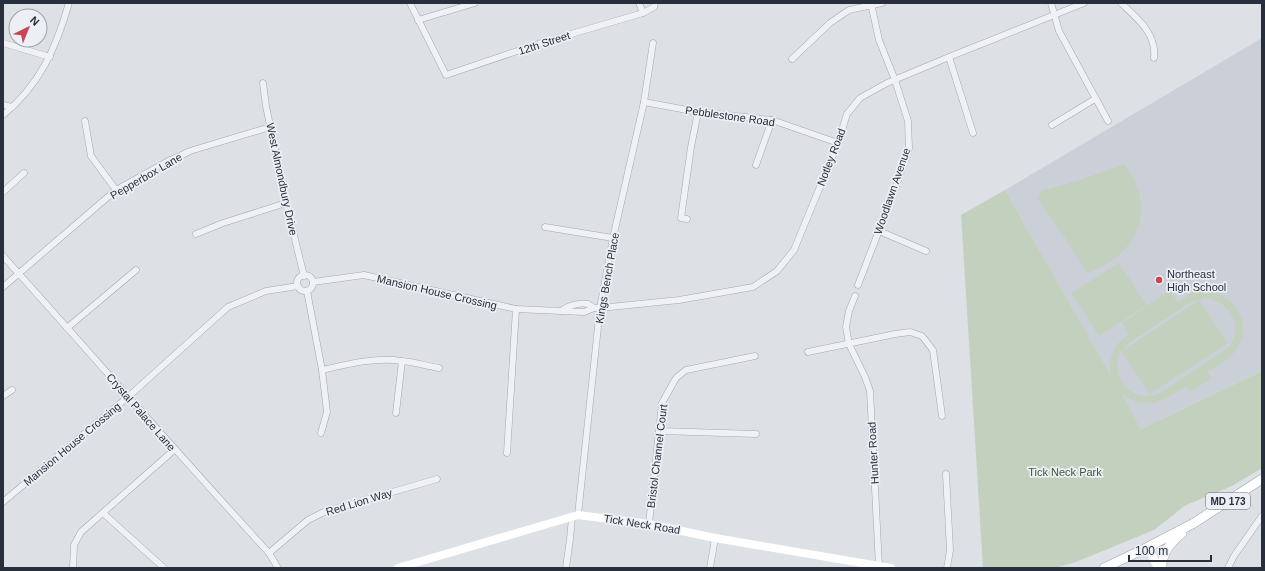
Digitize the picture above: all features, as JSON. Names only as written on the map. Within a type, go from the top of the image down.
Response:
[{"type":"main road","name":"MD 173","points":[[1148,547],[1194,522],[1262,479]]},
{"type":"main road","name":"MD 173","points":[[1162,568],[1163,558],[1167,548],[1194,522]]},
{"type":"main road","points":[[1104,568],[1148,547]]},
{"type":"street","points":[[3,115],[30,88],[50,57],[60,33],[69,3]]},
{"type":"street","points":[[410,3],[418,20],[475,3]]},
{"type":"street","points":[[638,3],[643,13],[654,7],[655,3]]},
{"type":"street","points":[[792,59],[830,23],[849,10],[871,4],[882,3]]},
{"type":"street","points":[[1051,3],[1059,31],[1108,121]]},
{"type":"street","name":"Notley Road","points":[[597,308],[679,300],[752,287],[777,271],[794,250],[838,143],[847,114],[860,98],[895,80],[949,56],[1084,3]]},
{"type":"street","points":[[1121,3],[1143,24],[1147,30],[1153,44],[1154,58]]},
{"type":"street","name":"Woodlawn Avenue","points":[[858,285],[909,148],[908,121],[895,80],[879,40],[871,4]]},
{"type":"street","name":"12th Street","points":[[418,20],[446,75],[544,42],[643,13]]},
{"type":"street","points":[[3,43],[50,57]]},
{"type":"street","name":"Kings Bench Place","points":[[566,568],[575,516],[597,308],[644,102],[654,43]]},
{"type":"street","points":[[949,56],[973,133]]},
{"type":"street","name":"West Almondbury Drive","points":[[263,83],[270,127],[304,276]]},
{"type":"street","points":[[1052,125],[1095,99]]},
{"type":"street","name":"Pebblestone Road","points":[[644,102],[698,112],[772,120],[838,143]]},
{"type":"street","points":[[3,105],[12,107]]},
{"type":"street","points":[[687,219],[681,218],[691,146],[698,112]]},
{"type":"street","points":[[756,166],[772,120]]},
{"type":"street","points":[[86,121],[91,156],[116,190]]},
{"type":"street","name":"Pepperbox Lane","points":[[3,287],[116,190],[170,160],[190,151],[270,127]]},
{"type":"street","points":[[3,192],[24,173]]},
{"type":"street","points":[[196,234],[223,223],[286,202]]},
{"type":"street","points":[[545,227],[613,238]]},
{"type":"street","points":[[879,231],[926,251]]},
{"type":"street","name":"Crystal Palace Lane","points":[[3,256],[129,396],[174,450],[269,554],[278,568]]},
{"type":"street","points":[[67,328],[136,270]]},
{"type":"street","name":"Mansion House Crossing","points":[[313,282],[364,275],[516,309],[561,311],[567,306],[577,304],[588,304],[597,308]]},
{"type":"street","points":[[304,276],[309,276],[313,282],[312,287],[307,291],[300,289],[298,286],[299,278],[304,276]]},
{"type":"street","name":"Mansion House Crossing","points":[[3,502],[129,396],[228,306],[266,291],[298,286]]},
{"type":"street","points":[[307,291],[322,370],[327,412],[321,433]]},
{"type":"street","points":[[849,344],[846,327],[849,311],[855,296]]},
{"type":"street","points":[[507,453],[516,309]]},
{"type":"street","points":[[808,352],[894,334],[910,332],[922,336],[933,350],[942,416]]},
{"type":"street","name":"Hunter Road","points":[[849,344],[870,391],[879,566]]},
{"type":"street","name":"Bristol Channel Court","points":[[649,524],[662,402],[676,378],[686,370],[755,356]]},
{"type":"street","points":[[322,370],[364,361],[402,361],[439,368]]},
{"type":"street","points":[[396,413],[402,361]]},
{"type":"street","points":[[3,396],[12,390]]},
{"type":"street","points":[[660,431],[756,434]]},
{"type":"street","points":[[73,568],[74,545],[81,532],[174,450]]},
{"type":"street","points":[[946,474],[950,550],[947,568]]},
{"type":"street","name":"Red Lion Way","points":[[269,554],[308,520],[324,512],[437,479]]},
{"type":"street","points":[[103,513],[164,568]]},
{"type":"street","name":"Tick Neck Road","points":[[398,568],[575,516],[649,524],[715,538],[891,568]]},
{"type":"street","points":[[1228,568],[1234,556],[1262,516]]},
{"type":"street","points":[[710,568],[715,538]]},
{"type":"street","points":[[1148,547],[1158,568]]},
{"type":"shaded area","name":"Northeast High School","points":[[1262,38],[1262,371],[1141,429],[1005,190]]},
{"type":"green space","points":[[1125,164],[1139,192],[1141,205],[1137,231],[1130,243],[1120,254],[1105,265],[1087,273],[1037,198],[1042,191],[1080,180]]},
{"type":"green space","name":"Tick Neck Park","points":[[1005,190],[1110,374],[1113,351],[1123,338],[1129,334],[1122,323],[1170,290],[1178,302],[1205,284],[1208,291],[1227,298],[1239,312],[1243,330],[1237,349],[1233,354],[1220,365],[1208,372],[1212,378],[1190,392],[1186,386],[1170,396],[1155,402],[1140,402],[1122,394],[1141,429],[1262,371],[1262,468],[1232,486],[1186,505],[1154,530],[1076,562],[1055,568],[983,568],[961,215]],"holes":[[[1204,298],[1213,300],[1227,309],[1232,315],[1235,323],[1234,339],[1229,347],[1160,393],[1150,396],[1140,395],[1125,387],[1120,379],[1118,371],[1118,361],[1121,351],[1150,394],[1228,343],[1199,300],[1122,351],[1129,343],[1191,302]]]},
{"type":"green space","points":[[1119,263],[1147,305],[1099,336],[1071,293]]},
{"type":"place","name":"Northeast High School","points":[[1159,280]]}]
